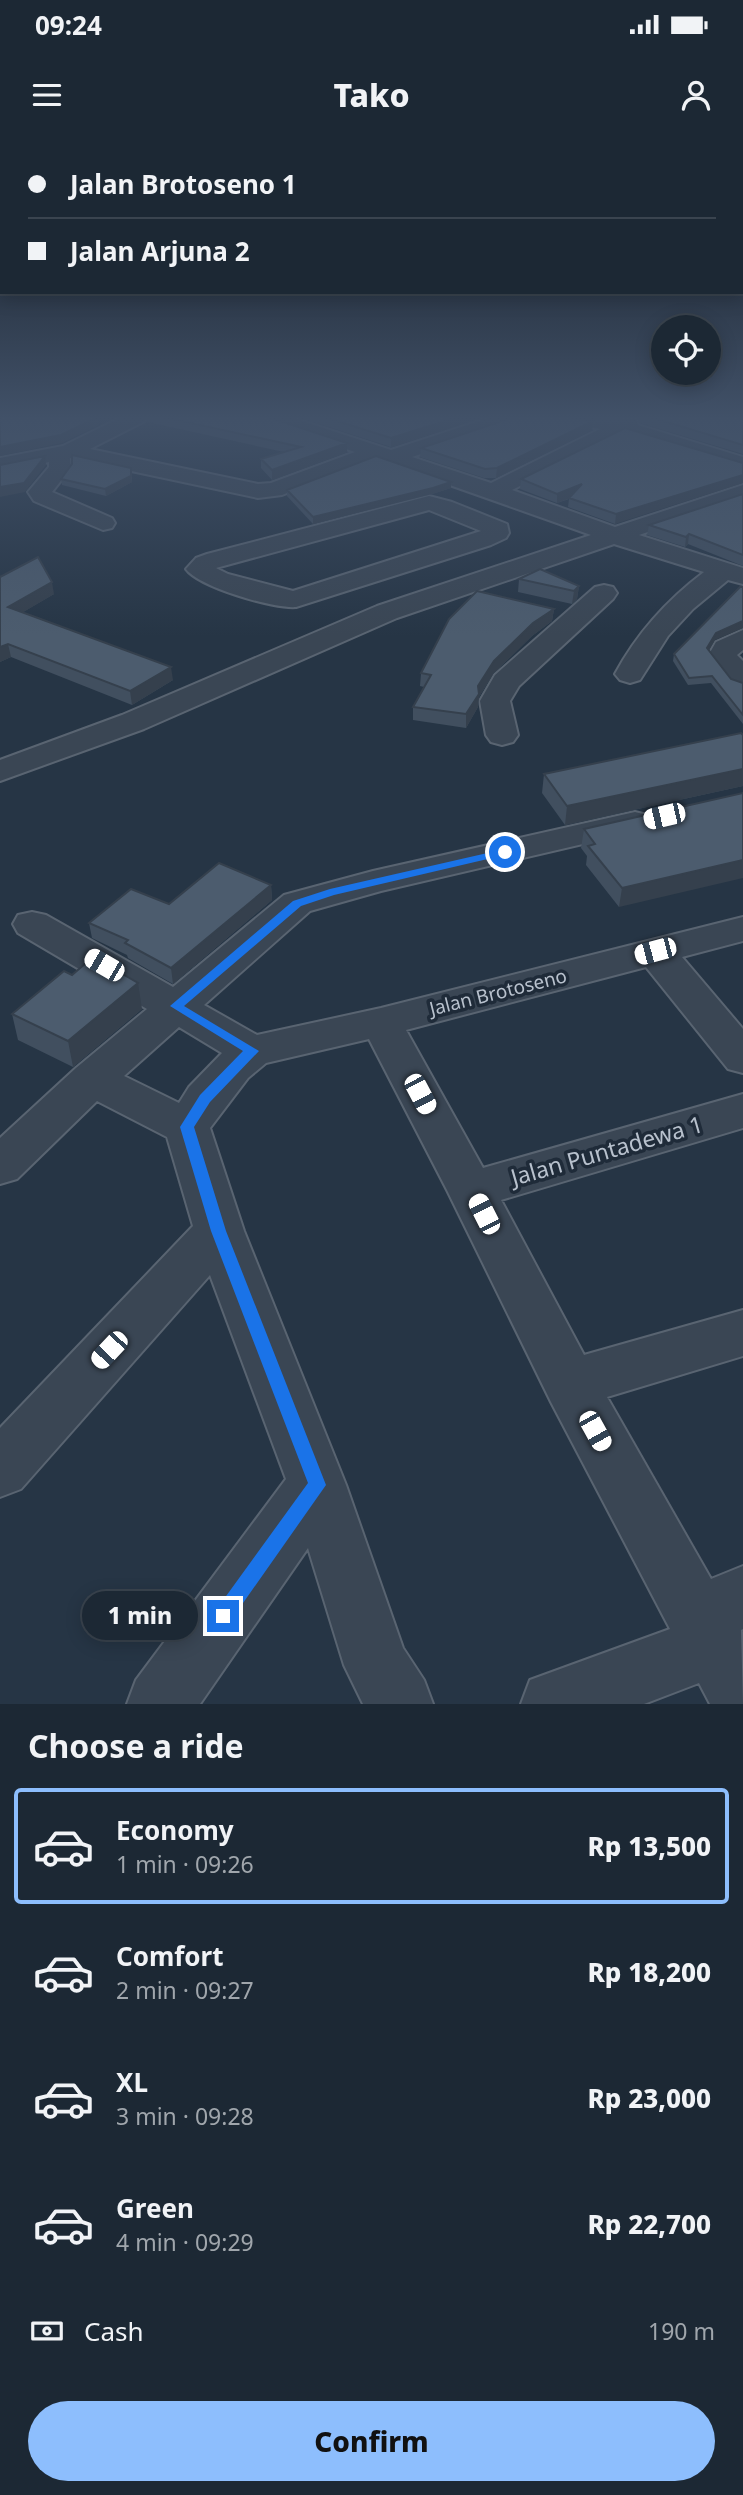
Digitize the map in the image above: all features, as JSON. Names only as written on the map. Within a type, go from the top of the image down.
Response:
[{"type":"street","points":[[42,490],[42,496],[103,523]]},
{"type":"street","points":[[253,490],[274,490]]},
{"type":"street","points":[[491,490],[616,537],[734,573]]},
{"type":"street","points":[[0,771],[145,717],[387,612],[743,492]]},
{"type":"street","points":[[399,566],[482,540],[498,529],[444,506],[429,503],[216,559],[199,569],[219,580],[286,600],[399,566],[452,591],[505,600]]},
{"type":"street","points":[[630,674],[639,653],[685,602],[734,573]]},
{"type":"street","points":[[502,735],[495,701],[506,681],[566,613],[604,593]]},
{"type":"street","points":[[743,639],[726,648],[722,656],[743,679]]},
{"type":"street","points":[[0,1166],[92,1079],[288,909],[306,900],[664,816]]},
{"type":"street","points":[[32,924],[252,1051],[233,1067],[205,1099],[187,1127]]},
{"type":"street","name":"Jalan Brotoseno","points":[[252,1051],[381,1022],[743,929]]},
{"type":"street","points":[[655,951],[740,1052]]},
{"type":"street","points":[[381,1022],[570,1384],[724,1639],[554,1704]]},
{"type":"street","points":[[92,1079],[187,1127],[219,1231],[317,1485],[377,1665],[400,1704]]},
{"type":"street","name":"Jalan Puntadewa 1","points":[[471,1190],[736,1120]]},
{"type":"street","points":[[0,1469],[219,1231]]},
{"type":"street","points":[[570,1384],[743,1332]]},
{"type":"street","points":[[160,1704],[317,1485]]},
{"type":"building","points":[[287,490],[425,490],[313,517]]},
{"type":"building","points":[[547,490],[567,490],[557,494]]},
{"type":"building","points":[[576,490],[694,490],[616,514],[569,498]]},
{"type":"building","points":[[743,494],[743,555],[689,534],[686,537],[649,525]]},
{"type":"building","points":[[38,557],[52,582],[8,607],[171,667],[130,691],[8,644],[0,647],[0,577]]},
{"type":"building","points":[[540,569],[579,586],[574,591],[519,579]]},
{"type":"building","points":[[743,587],[743,621],[716,633],[707,648],[731,679],[743,683],[743,715],[712,676],[689,678],[674,654]]},
{"type":"building","points":[[477,591],[554,609],[533,623],[494,661],[478,686],[479,694],[466,714],[413,707],[431,675],[421,673],[449,619]]},
{"type":"building","points":[[741,733],[743,769],[567,806],[544,774]]},
{"type":"building","points":[[743,793],[743,860],[622,888],[588,846],[595,844],[584,829]]},
{"type":"building","points":[[219,863],[271,885],[171,968],[125,943],[128,940],[89,923],[131,889],[169,904]]},
{"type":"building","points":[[93,957],[138,983],[68,1041],[12,1014],[64,971],[72,975]]},
{"type":"route","points":[[223,1616],[317,1485],[219,1231],[187,1127],[205,1099],[233,1067],[252,1051],[176,1006],[297,904],[330,892],[505,852]]}]
